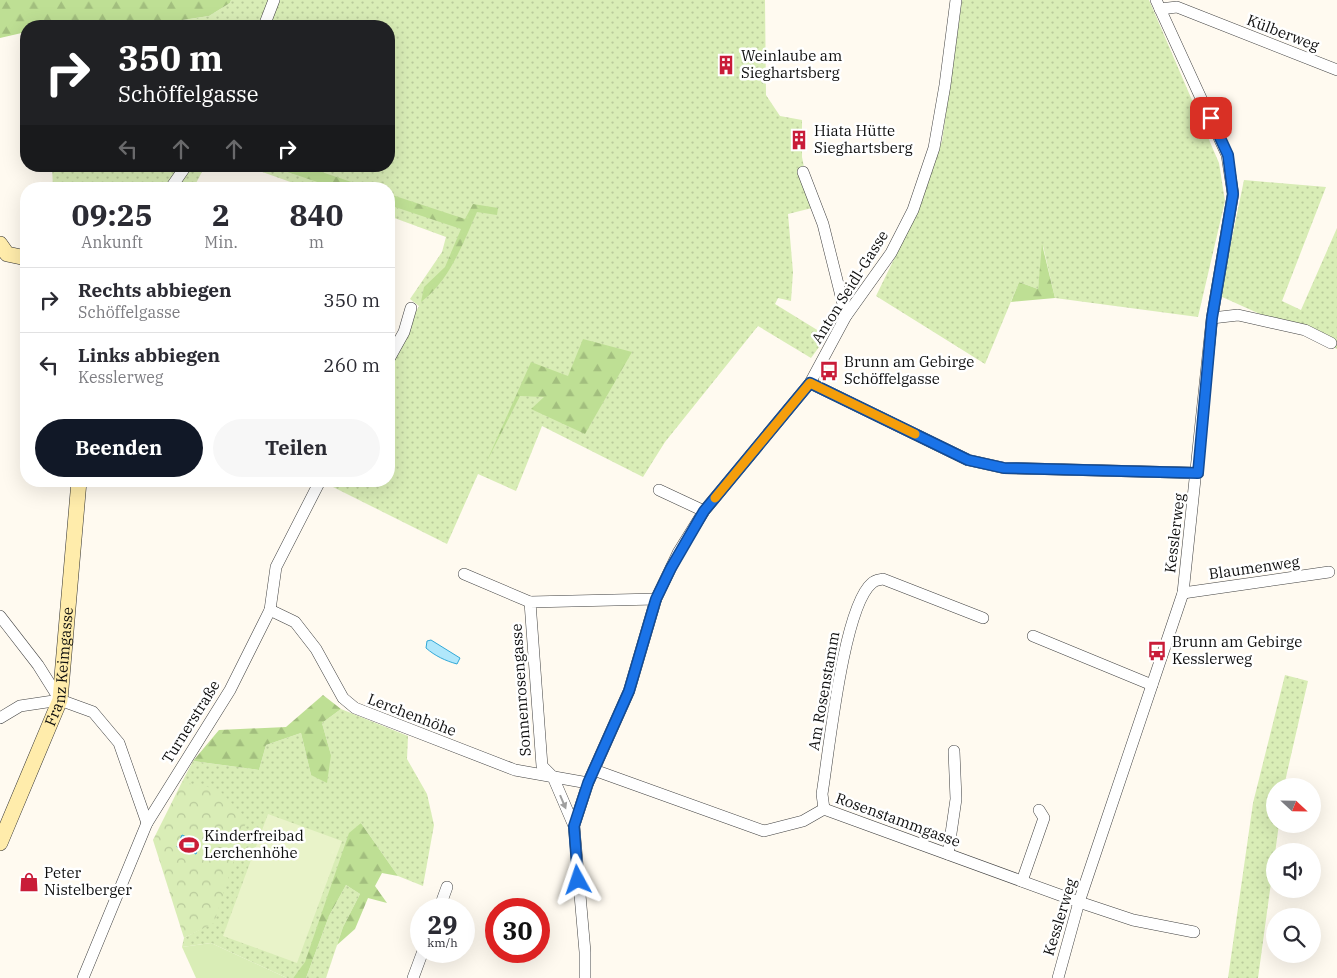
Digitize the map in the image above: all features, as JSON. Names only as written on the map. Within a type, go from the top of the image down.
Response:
[{"type":"main road","points":[[2,253],[20,257]]},
{"type":"main road","name":"Franz Keimgasse","points":[[0,843],[60,700],[78,487]]},
{"type":"street","points":[[266,20],[274,0]]},
{"type":"street","name":"Anton Seidl-Gasse","points":[[584,978],[585,952],[574,826],[588,783],[629,691],[656,599],[678,553],[704,511],[810,383],[846,316],[891,253],[913,210],[934,148],[945,85],[956,0]]},
{"type":"street","name":"Külberweg","points":[[1158,5],[1177,7],[1337,70]]},
{"type":"street","name":"Kesslerweg","points":[[1058,978],[1079,902],[1183,593],[1198,473],[1212,318],[1233,194],[1228,155],[1158,5]]},
{"type":"street","points":[[803,172],[823,224],[846,316]]},
{"type":"street","points":[[395,348],[404,332],[411,308]]},
{"type":"street","points":[[1212,318],[1238,315],[1305,330],[1330,343]]},
{"type":"street","points":[[810,383],[968,460],[1004,468],[1198,473]]},
{"type":"street","name":"Turnerstraße","points":[[84,978],[147,823],[230,690],[270,610],[276,567],[317,487]]},
{"type":"street","points":[[659,490],[704,511]]},
{"type":"street","name":"Blaumenweg","points":[[1183,593],[1329,572]]},
{"type":"street","name":"Sonnenrosengasse","points":[[464,574],[530,602],[656,599]]},
{"type":"street","name":"Am Rosenstamm","points":[[824,809],[822,794],[846,642],[865,592],[873,581],[883,579],[983,618]]},
{"type":"street","name":"Sonnenrosengasse","points":[[530,602],[542,766],[553,777],[574,826]]},
{"type":"street","name":"Lerchenhöhe","points":[[270,610],[295,622],[316,649],[343,698],[355,708],[515,770],[588,783]]},
{"type":"street","points":[[0,616],[38,665],[60,700]]},
{"type":"street","points":[[1033,636],[1152,685]]},
{"type":"street","points":[[0,718],[20,706],[60,700],[93,712],[119,743],[147,823]]},
{"type":"street","points":[[948,854],[956,800],[954,751]]},
{"type":"street","name":"Rosenstammgasse","points":[[594,770],[764,831],[802,821],[824,809],[1022,882],[1133,920],[1194,932]]},
{"type":"street","points":[[1022,882],[1044,818],[1039,810]]},
{"type":"street","points":[[442,898],[447,887]]},
{"type":"street","points":[[413,978],[419,963]]},
{"type":"green space","points":[[0,0],[231,0],[230,3],[209,16],[183,20],[20,20],[20,33],[0,38]]},
{"type":"green space","points":[[231,0],[765,0],[766,95],[780,116],[802,120],[802,157],[812,208],[788,214],[793,272],[791,301],[778,298],[775,304],[827,336],[811,358],[758,326],[665,442],[643,477],[542,426],[516,491],[478,474],[447,544],[333,487],[395,487],[395,352],[419,306],[410,299],[442,252],[446,237],[395,218],[395,182],[291,182],[263,172],[395,172],[395,20],[183,20],[209,16],[230,3]]},
{"type":"green space","points":[[962,0],[1149,0],[1219,163],[1225,201],[1198,317],[1055,298],[1043,246],[1038,289],[1019,282],[985,364],[876,296],[920,206],[942,141]]},
{"type":"green space","points":[[52,172],[202,172],[197,182],[53,182]]},
{"type":"green space","points":[[288,172],[322,172],[351,182],[317,182]]},
{"type":"green space","points":[[1244,180],[1326,187],[1282,301],[1301,310],[1337,228],[1337,349],[1220,296]]},
{"type":"green space","points":[[395,196],[465,219],[473,204],[498,208],[497,215],[477,212],[448,273],[421,302],[424,287],[445,267],[461,229],[395,207]]},
{"type":"green space","points":[[1042,244],[1055,298],[1011,302],[1019,282],[1038,289]]},
{"type":"green space","points":[[583,339],[632,352],[585,434],[531,409],[544,397],[520,396],[486,463],[531,362],[568,376]]},
{"type":"green space","points":[[1285,675],[1308,681],[1286,778],[1266,778],[1266,833],[1278,833],[1276,843],[1266,843],[1266,898],[1269,898],[1266,908],[1258,978],[1228,978],[1253,803]]},
{"type":"green space","points":[[323,695],[341,709],[322,723],[331,755],[327,783],[311,775],[301,733],[266,745],[259,770],[193,761],[219,730],[286,727]]},
{"type":"green space","points":[[341,709],[408,736],[407,759],[427,794],[434,825],[423,886],[398,876],[361,823],[305,963],[293,978],[287,978],[211,943],[182,947],[184,938],[214,922],[182,782],[193,761],[259,770],[266,745],[301,733],[311,775],[331,755],[322,723]]},
{"type":"green space","points":[[182,782],[218,789],[247,819],[214,923],[184,938],[153,840]]},
{"type":"green space","points":[[268,814],[342,841],[297,963],[223,936]]},
{"type":"green space","points":[[361,823],[398,876],[382,873],[375,886],[387,903],[368,898],[355,929],[337,945],[343,927],[360,894],[346,885],[329,916],[306,978],[293,978],[305,962],[349,833]]},
{"type":"green space","points":[[346,885],[360,894],[343,927],[326,978],[306,978],[329,916]]},
{"type":"green space","points":[[211,943],[287,978],[196,978],[182,947]]},
{"type":"water","points":[[431,640],[460,658],[457,664],[441,658],[426,648],[427,641]]},
{"type":"water","name":"Kinderfreibad Lerchenhöhe","points":[[182,835],[200,843],[196,854],[177,847]]},
{"type":"slow traffic","points":[[715,498],[810,383],[915,434]]},
{"type":"place","name":"Weinlaube am Sieghartsberg","points":[[726,65]]},
{"type":"place","name":"Hiata Hütte Sieghartsberg","points":[[799,140]]},
{"type":"place","name":"Brunn am Gebirge Schöffelgasse","points":[[829,371]]},
{"type":"place","name":"Brunn am Gebirge Kesslerweg","points":[[1157,651]]},
{"type":"place","name":"Kinderfreibad Lerchenhöhe","points":[[189,845]]},
{"type":"place","name":"Peter Nistelberger","points":[[29,882]]},
{"type":"route","points":[[578,880],[574,826],[588,783],[629,691],[656,599],[678,553],[704,511],[810,383],[968,460],[1004,468],[1198,473],[1202,402],[1212,318],[1233,194],[1228,155],[1211,118]]}]
